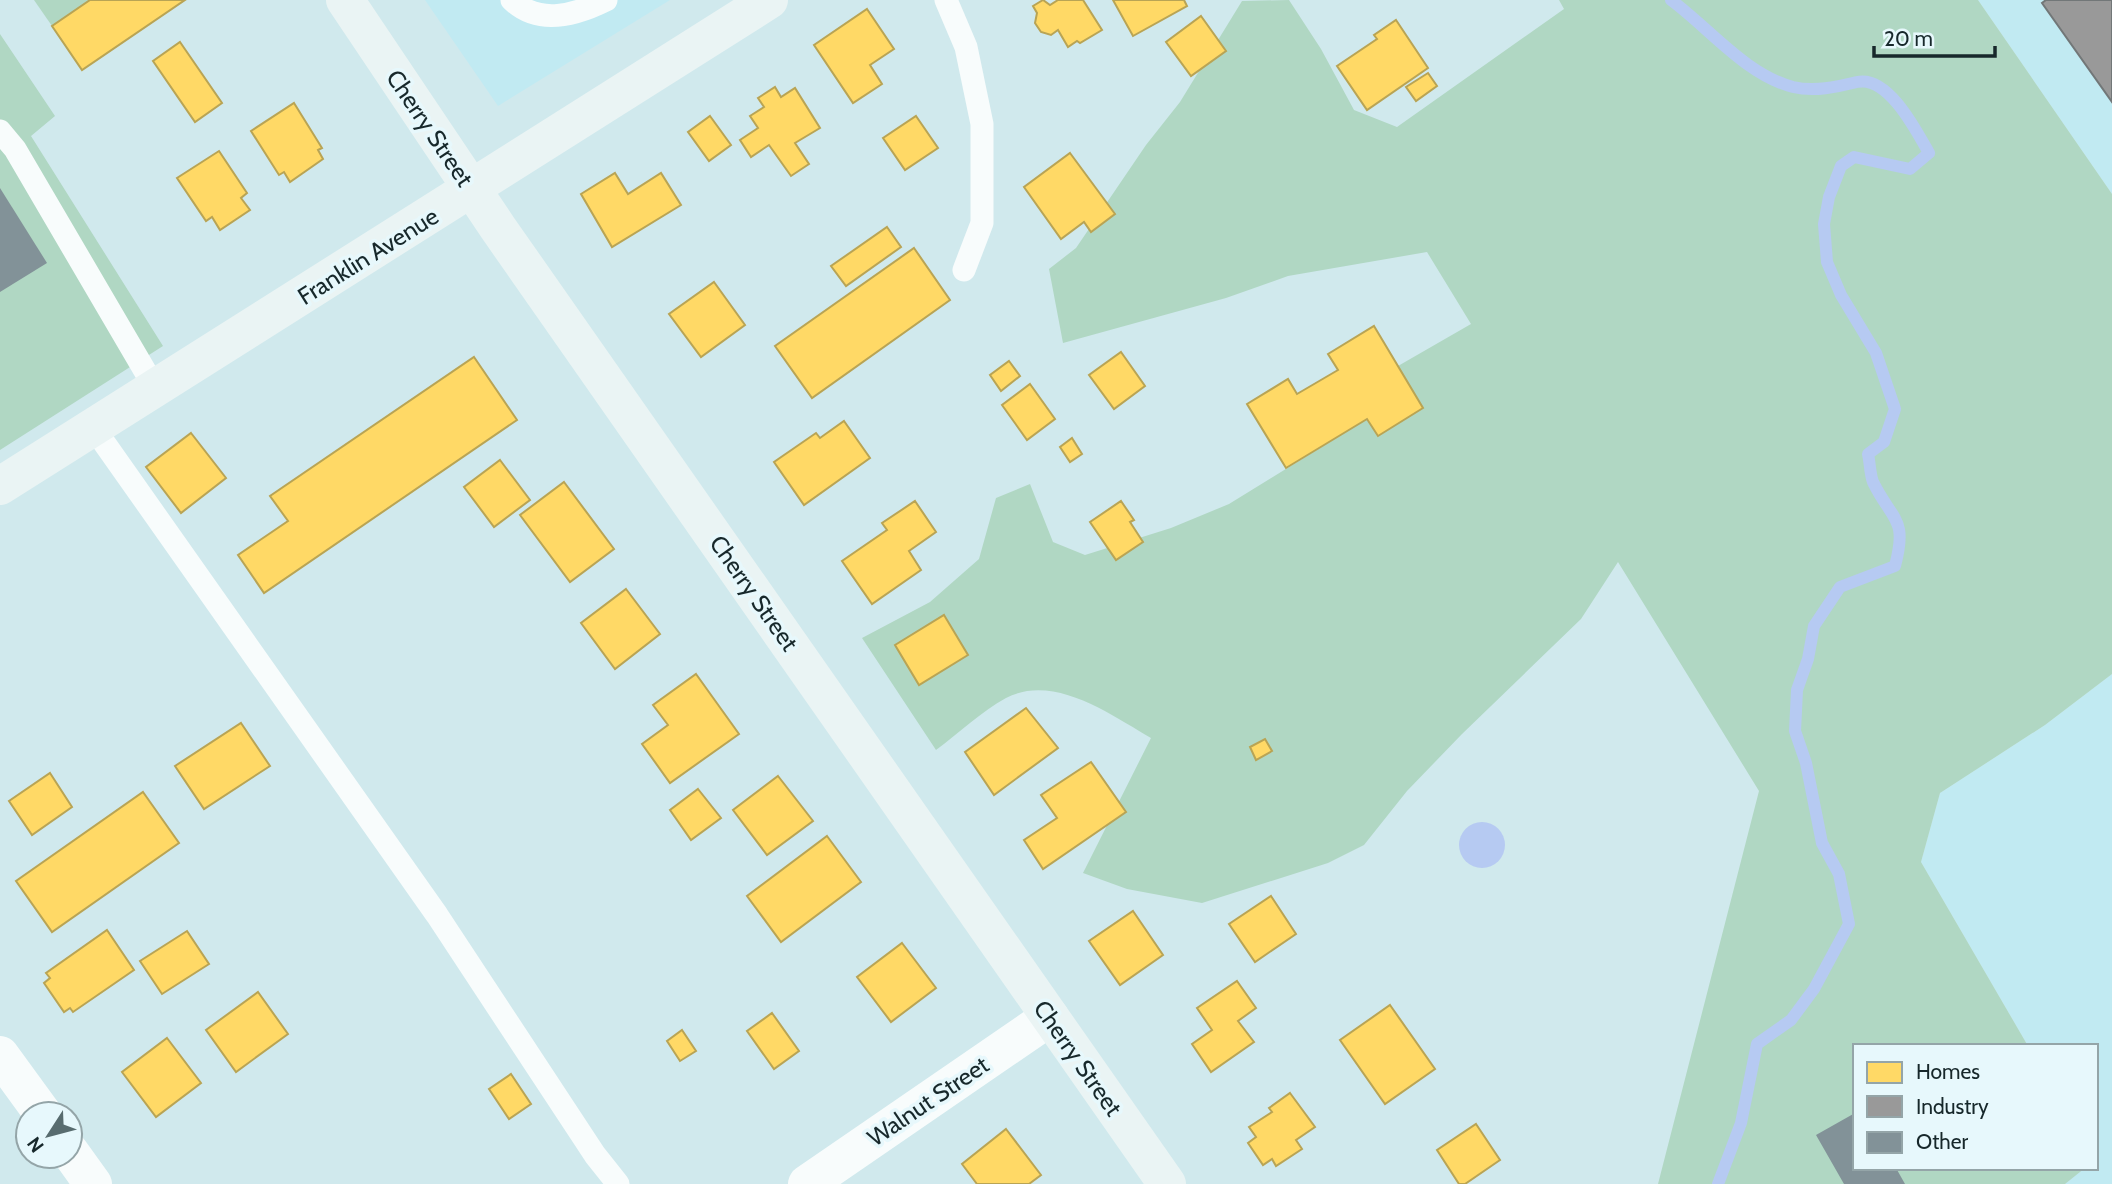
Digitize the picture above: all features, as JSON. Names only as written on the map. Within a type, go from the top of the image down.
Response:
[{"type":"street","name":"Cherry Street","points":[[345,0],[472,190],[1167,1184]]},
{"type":"street","name":"Franklin Avenue","points":[[0,486],[769,0]]},
{"type":"street","name":"Walnut Street","points":[[807,1184],[1050,1017]]},
{"type":"street","points":[[0,1055],[33,1100]]},
{"type":"lane","points":[[512,0],[522,9],[553,18],[606,0]]},
{"type":"lane","points":[[946,0],[966,47],[982,124],[982,223],[964,270]]},
{"type":"lane","points":[[0,131],[15,149],[155,388]]},
{"type":"lane","points":[[93,428],[437,915],[595,1155],[618,1184]]},
{"type":"shaded area","points":[[425,0],[670,0],[498,106]]},
{"type":"shaded area","points":[[1978,0],[2112,0],[2112,194]]},
{"type":"shaded area","points":[[2112,674],[2112,1184],[2065,1184],[2082,1170],[2098,1170],[2098,1044],[2027,1044],[1921,862],[1940,793],[2045,725]]},
{"type":"shaded area","points":[[1482,822],[1498,829],[1505,845],[1498,861],[1482,868],[1466,861],[1459,845],[1466,829]]},
{"type":"green space","points":[[34,0],[90,0],[52,26]]},
{"type":"green space","points":[[1289,0],[1321,49],[1354,110],[1397,127],[1564,9],[1559,0],[1978,0],[2112,194],[2112,674],[2045,725],[1940,793],[1921,862],[2027,1044],[1853,1044],[1853,1170],[2082,1170],[2065,1184],[1658,1184],[1759,791],[1618,562],[1581,619],[1407,791],[1364,845],[1328,863],[1202,903],[1127,889],[1083,873],[1151,738],[1082,700],[1043,690],[1024,692],[997,703],[936,750],[862,638],[930,602],[979,559],[996,498],[1030,484],[1053,542],[1085,555],[1171,528],[1229,504],[1367,419],[1378,436],[1423,408],[1398,366],[1471,324],[1427,252],[1288,276],[1226,298],[1063,343],[1049,269],[1076,248],[1146,145],[1180,102],[1242,1]]},
{"type":"green space","points":[[0,34],[55,116],[31,136],[163,346],[0,450]]},
{"type":"building: Homes","points":[[90,0],[185,0],[82,70],[52,26]]},
{"type":"building: Homes","points":[[1043,0],[1050,5],[1058,0],[1083,0],[1102,30],[1068,47],[1058,30],[1051,35],[1041,32],[1035,23],[1037,13],[1033,6]]},
{"type":"building: Homes","points":[[1113,0],[1184,0],[1187,6],[1133,36]]},
{"type":"building: Homes","points":[[867,9],[894,49],[870,65],[882,84],[853,103],[814,45]]},
{"type":"building: Homes","points":[[1201,16],[1226,51],[1191,76],[1166,42]]},
{"type":"building: Homes","points":[[1396,20],[1428,68],[1367,110],[1337,66],[1377,39],[1374,35]]},
{"type":"building: Homes","points":[[180,42],[222,103],[195,122],[153,61]]},
{"type":"building: Homes","points":[[1428,73],[1437,86],[1416,101],[1406,87]]},
{"type":"building: Homes","points":[[775,87],[781,97],[795,88],[820,128],[795,143],[809,164],[791,176],[769,145],[751,157],[740,140],[758,128],[750,116],[764,107],[758,98]]},
{"type":"building: Homes","points":[[294,103],[322,148],[318,150],[323,159],[290,182],[284,172],[279,175],[251,131]]},
{"type":"building: Homes","points":[[710,116],[731,145],[709,161],[688,132]]},
{"type":"building: Homes","points":[[916,116],[938,148],[905,170],[883,138]]},
{"type":"building: Homes","points":[[219,151],[247,193],[241,198],[250,210],[220,230],[212,217],[206,221],[177,178]]},
{"type":"building: Homes","points":[[1070,153],[1115,214],[1091,232],[1084,222],[1061,239],[1024,187]]},
{"type":"building: Homes","points":[[615,173],[628,194],[661,173],[681,205],[612,247],[581,194]]},
{"type":"building: Homes","points":[[887,227],[901,247],[846,286],[831,266]]},
{"type":"building: Homes","points":[[914,248],[950,300],[812,398],[775,346]]},
{"type":"building: Homes","points":[[714,282],[745,325],[701,357],[669,314]]},
{"type":"building: Homes","points":[[1374,326],[1423,408],[1378,436],[1367,419],[1286,468],[1247,404],[1288,379],[1297,394],[1338,370],[1328,354]]},
{"type":"building: Homes","points":[[1121,352],[1145,386],[1114,409],[1089,375]]},
{"type":"building: Homes","points":[[474,357],[517,420],[264,593],[238,555],[288,521],[270,496]]},
{"type":"building: Homes","points":[[1009,361],[1020,376],[1001,391],[990,375]]},
{"type":"building: Homes","points":[[1030,384],[1055,419],[1027,440],[1002,405]]},
{"type":"building: Homes","points":[[844,421],[870,458],[804,505],[774,462],[816,433],[820,438]]},
{"type":"building: Homes","points":[[191,433],[226,478],[181,513],[146,467]]},
{"type":"building: Homes","points":[[1072,438],[1082,454],[1070,462],[1060,447]]},
{"type":"building: Homes","points":[[500,460],[530,500],[494,527],[464,487]]},
{"type":"building: Homes","points":[[564,482],[614,549],[570,582],[520,515]]},
{"type":"building: Homes","points":[[915,501],[936,532],[909,551],[921,570],[872,604],[842,561],[887,530],[882,523]]},
{"type":"building: Homes","points":[[1121,501],[1134,520],[1130,522],[1143,542],[1116,560],[1090,522]]},
{"type":"building: Homes","points":[[626,589],[660,634],[615,669],[581,623]]},
{"type":"building: Homes","points":[[944,615],[968,655],[919,685],[895,645]]},
{"type":"building: Homes","points":[[696,674],[739,734],[670,783],[642,744],[668,725],[653,705]]},
{"type":"building: Homes","points":[[1026,708],[1058,748],[994,795],[965,752]]},
{"type":"building: Homes","points":[[241,723],[270,766],[204,809],[175,766]]},
{"type":"building: Homes","points":[[1265,739],[1272,751],[1256,760],[1250,747]]},
{"type":"building: Homes","points":[[1091,762],[1126,812],[1043,869],[1024,840],[1057,818],[1041,795]]},
{"type":"building: Homes","points":[[50,773],[72,807],[32,835],[9,801]]},
{"type":"building: Homes","points":[[778,776],[813,821],[767,855],[733,810]]},
{"type":"building: Homes","points":[[698,789],[721,818],[691,840],[670,810]]},
{"type":"building: Homes","points":[[143,792],[179,843],[52,932],[16,881]]},
{"type":"building: Homes","points":[[827,836],[861,882],[781,942],[747,896]]},
{"type":"building: Homes","points":[[1271,896],[1296,934],[1255,962],[1229,924]]},
{"type":"building: Homes","points":[[1133,911],[1163,955],[1120,985],[1089,941]]},
{"type":"building: Homes","points":[[107,930],[134,970],[73,1012],[70,1008],[64,1012],[44,983],[50,978],[46,973]]},
{"type":"building: Homes","points":[[187,931],[209,964],[162,994],[140,961]]},
{"type":"building: Homes","points":[[902,943],[936,988],[891,1022],[857,977]]},
{"type":"building: Homes","points":[[1237,981],[1256,1008],[1238,1021],[1254,1042],[1211,1072],[1192,1044],[1212,1030],[1197,1008]]},
{"type":"building: Homes","points":[[258,992],[288,1034],[236,1072],[206,1030]]},
{"type":"building: Homes","points":[[1390,1005],[1435,1069],[1385,1104],[1340,1040]]},
{"type":"building: Homes","points":[[772,1013],[799,1051],[774,1069],[747,1031]]},
{"type":"building: Homes","points":[[682,1030],[696,1051],[680,1061],[667,1041]]},
{"type":"building: Homes","points":[[167,1038],[201,1083],[156,1117],[122,1072]]},
{"type":"building: Homes","points":[[511,1074],[531,1104],[509,1119],[489,1089]]},
{"type":"building: Homes","points":[[1290,1093],[1315,1127],[1296,1140],[1302,1149],[1276,1166],[1272,1159],[1263,1165],[1248,1143],[1256,1137],[1249,1127],[1272,1112],[1269,1108]]},
{"type":"building: Homes","points":[[1476,1124],[1500,1160],[1465,1184],[1459,1184],[1437,1150]]},
{"type":"building: Homes","points":[[1006,1129],[1041,1175],[1029,1184],[977,1184],[962,1164]]},
{"type":"building: Industry","points":[[2046,0],[2112,0],[2112,102],[2042,3]]},
{"type":"building: Other","points":[[0,188],[47,263],[0,292]]},
{"type":"building: Other","points":[[1853,1114],[1853,1170],[1897,1170],[1905,1184],[1844,1184],[1816,1135]]},
{"type":"waterway","points":[[1671,0],[1744,62],[1776,81],[1809,89],[1857,82],[1868,82],[1880,87],[1900,106],[1929,153],[1910,169],[1854,157],[1841,166],[1829,197],[1824,224],[1827,262],[1841,295],[1876,353],[1895,409],[1884,442],[1868,454],[1873,482],[1899,528],[1899,550],[1895,566],[1840,587],[1814,626],[1808,659],[1797,690],[1795,731],[1806,763],[1822,843],[1839,874],[1849,924],[1814,989],[1791,1020],[1757,1044],[1741,1123],[1718,1184]]}]
